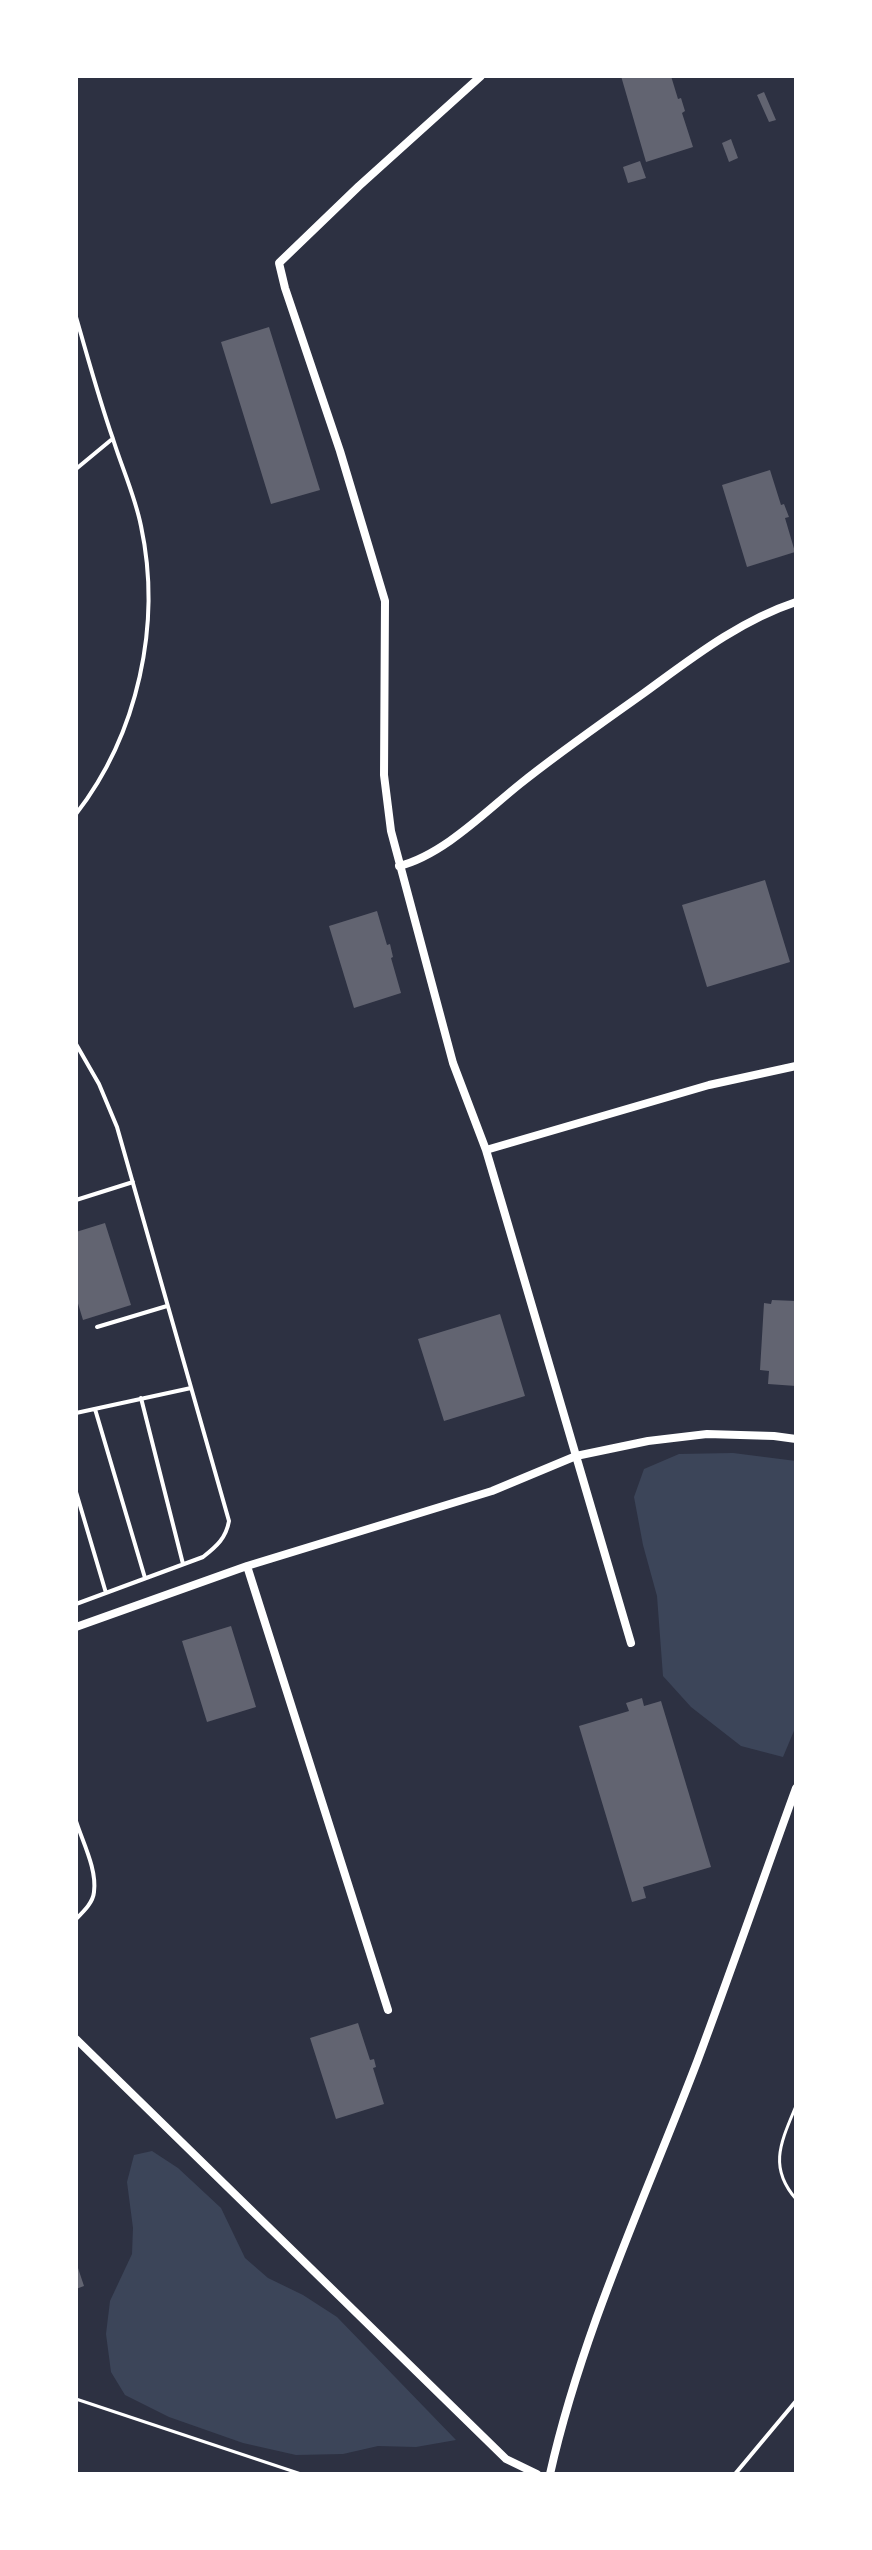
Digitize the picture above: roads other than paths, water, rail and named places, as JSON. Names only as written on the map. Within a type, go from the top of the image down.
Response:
[{"type":"street","points":[[481,76],[329,213],[279,263],[385,601],[384,775],[399,866],[453,1063],[486,1150],[631,1643]]},
{"type":"street","points":[[399,866],[416,862],[442,846],[562,750],[712,644],[765,612],[796,602]]},
{"type":"street","points":[[486,1150],[709,1085],[796,1066]]},
{"type":"street","points":[[76,1627],[247,1566],[492,1491],[576,1456],[648,1441],[707,1434],[796,1439]]},
{"type":"street","points":[[247,1566],[388,2010]]},
{"type":"street","points":[[550,2474],[575,2379],[634,2219],[697,2062],[796,1788]]},
{"type":"street","points":[[76,2039],[506,2459],[537,2474]]},
{"type":"lane","points":[[76,317],[141,525],[148,571],[148,635],[138,687],[124,728],[76,814]]},
{"type":"lane","points":[[76,469],[112,439]]},
{"type":"lane","points":[[76,1044],[99,1084],[117,1127],[229,1521],[227,1533],[203,1557],[76,1604]]},
{"type":"lane","points":[[76,1200],[133,1182]]},
{"type":"lane","points":[[97,1327],[167,1306]]},
{"type":"lane","points":[[76,1413],[191,1388]]},
{"type":"lane","points":[[141,1398],[183,1564]]},
{"type":"lane","points":[[95,1409],[145,1578]]},
{"type":"lane","points":[[76,1492],[106,1593]]},
{"type":"lane","points":[[76,1821],[92,1869],[94,1894],[87,1908],[76,1919]]},
{"type":"lane","points":[[735,2474],[796,2401]]}]
